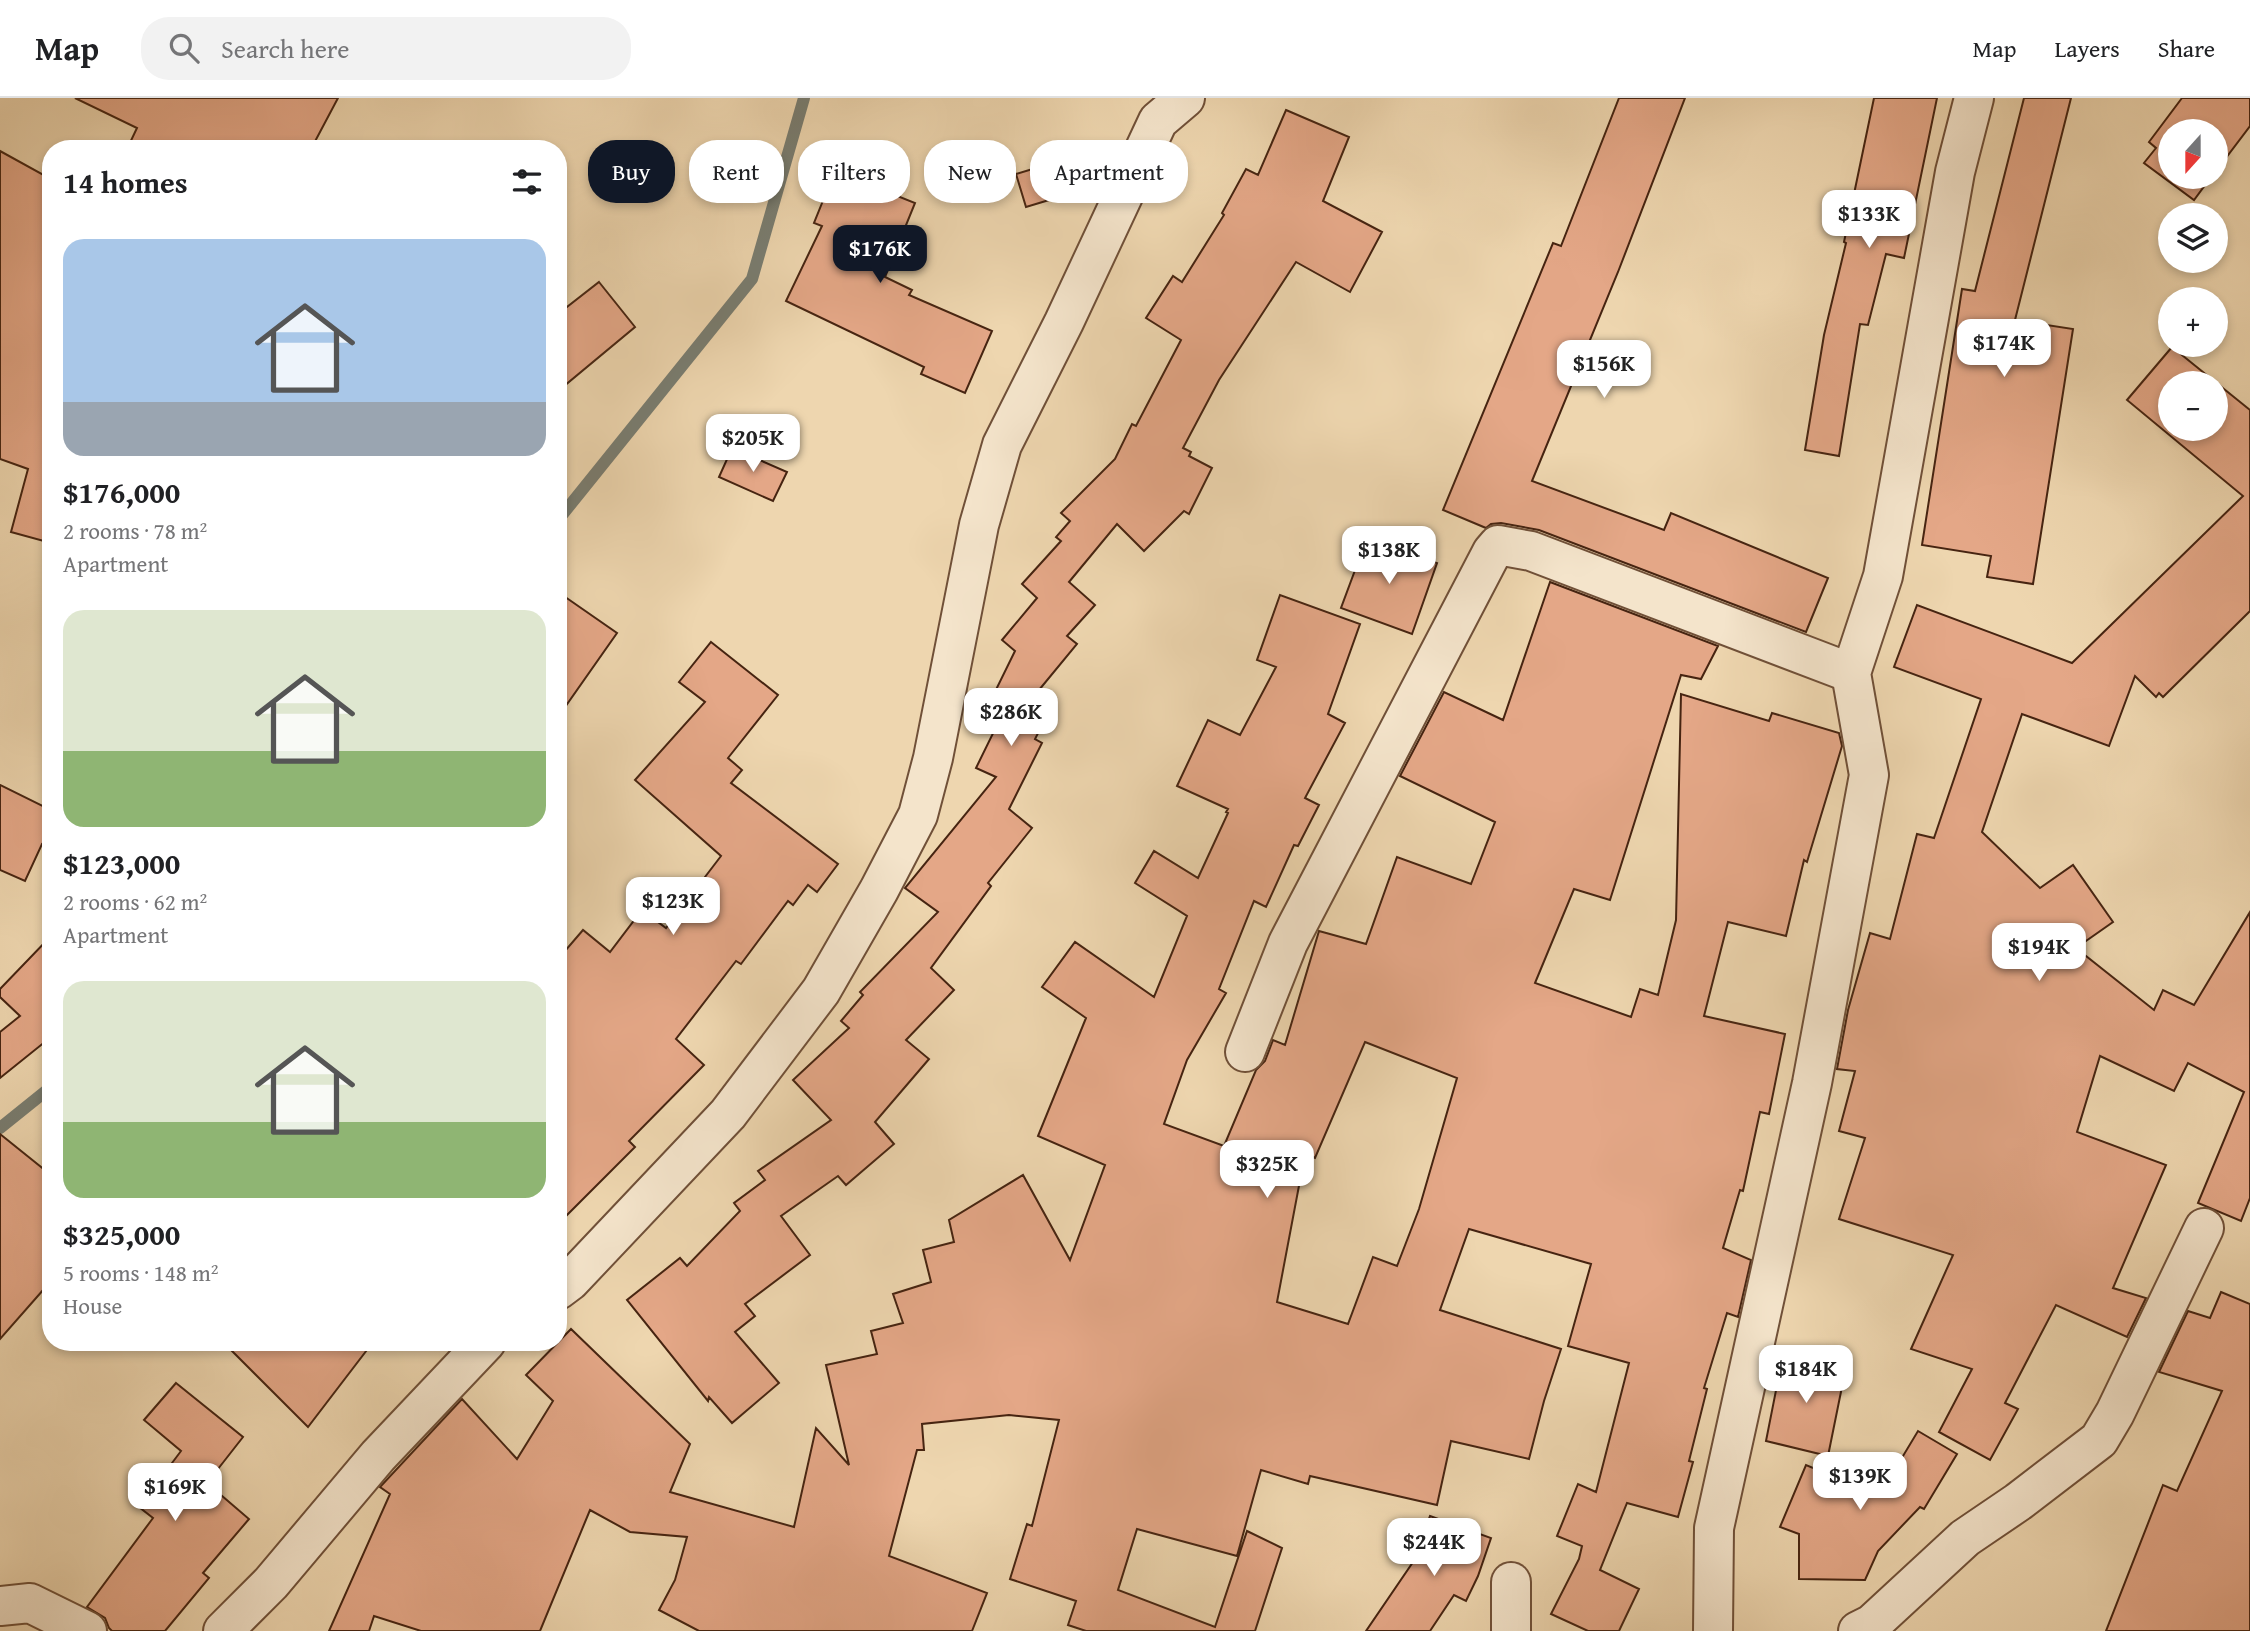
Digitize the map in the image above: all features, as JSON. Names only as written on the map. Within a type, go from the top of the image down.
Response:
[{"type":"street","points":[[567,1283],[728,1114],[821,990],[918,816],[933,758],[979,525],[1002,445],[1064,322],[1158,121],[1185,98]]},
{"type":"street","points":[[1713,1631],[1714,1528],[1812,1083],[1869,775],[1852,673],[1883,576],[1955,172],[1974,98]]},
{"type":"street","points":[[1245,1052],[1288,943],[1498,545],[1531,551],[1852,673]]},
{"type":"street","points":[[1858,1631],[1872,1624],[1965,1538],[2018,1502],[2099,1440],[2115,1413],[2204,1228]]},
{"type":"street","points":[[223,1631],[271,1583],[378,1456],[477,1351]]},
{"type":"street","points":[[1511,1582],[1511,1631]]},
{"type":"street","points":[[0,1606],[30,1603],[87,1631]]},
{"type":"building","points":[[75,98],[338,98],[316,140],[131,140],[137,128]]},
{"type":"building","points":[[1619,98],[1685,98],[1618,272],[1532,481],[1664,530],[1671,513],[1828,578],[1806,632],[1539,530],[1501,523],[1491,524],[1486,528],[1443,510],[1553,243],[1561,246]]},
{"type":"building","points":[[1874,98],[1937,98],[1904,258],[1886,254],[1868,325],[1860,324],[1839,456],[1805,450],[1824,335],[1846,243],[1844,242]]},
{"type":"building","points":[[2024,98],[2071,98],[2015,320],[2073,329],[2033,584],[1987,577],[1991,556],[1922,545],[1962,289],[1975,291]]},
{"type":"building","points":[[2182,98],[2250,98],[2250,126],[2228,155],[2228,119],[2166,119]]},
{"type":"building","points":[[1286,110],[1349,137],[1323,201],[1382,232],[1350,292],[1296,262],[1219,380],[1183,448],[1191,452],[1189,456],[1212,468],[1189,514],[1184,511],[1144,551],[1117,524],[1069,582],[1095,605],[1067,636],[1077,644],[1039,690],[1056,698],[1035,739],[1042,743],[1009,809],[1032,828],[988,883],[991,886],[931,968],[954,990],[906,1040],[929,1059],[875,1122],[894,1144],[846,1185],[838,1176],[781,1216],[810,1255],[745,1304],[755,1316],[735,1332],[779,1383],[732,1423],[709,1397],[708,1401],[627,1300],[680,1258],[687,1266],[740,1211],[734,1203],[765,1180],[758,1171],[831,1120],[793,1080],[849,1028],[841,1021],[863,995],[860,992],[938,912],[905,888],[996,777],[976,768],[1002,715],[987,708],[1015,651],[1002,640],[1037,598],[1022,584],[1061,541],[1056,537],[1070,521],[1061,513],[1115,459],[1132,424],[1136,426],[1181,340],[1146,318],[1173,276],[1182,282],[1224,215],[1222,213],[1246,169],[1258,175]]},
{"type":"building","points":[[2158,130],[2158,173],[2144,163],[2156,148],[2149,142]]},
{"type":"building","points":[[0,151],[42,174],[42,541],[11,532],[28,469],[0,459]]},
{"type":"building","points":[[1030,170],[1030,203],[1039,203],[1026,207],[1016,174]]},
{"type":"building","points":[[2179,189],[2202,189],[2194,200]]},
{"type":"building","points":[[822,203],[915,203],[885,277],[912,290],[909,295],[992,331],[965,393],[921,374],[924,367],[786,301],[822,226],[814,223]]},
{"type":"building","points":[[599,282],[635,327],[567,384],[567,307]]},
{"type":"building","points":[[2164,357],[2184,357],[2202,371],[2158,371],[2158,426],[2127,400]]},
{"type":"building","points":[[2228,392],[2250,410],[2250,611],[2163,697],[2159,693],[2156,697],[2135,676],[2109,746],[2022,714],[1982,832],[2040,888],[2073,865],[2113,922],[2076,948],[2154,1010],[2163,990],[2194,1005],[2250,912],[2250,1198],[2241,1221],[2198,1203],[2244,1092],[2188,1063],[2174,1091],[2100,1056],[2077,1132],[2166,1165],[2113,1288],[2146,1298],[2127,1337],[2056,1305],[2005,1403],[2018,1409],[1990,1460],[1939,1432],[1972,1369],[1911,1349],[1953,1255],[1839,1219],[1865,1138],[1839,1131],[1855,1071],[1837,1069],[1848,1010],[1870,933],[1890,939],[1917,834],[1934,838],[1981,699],[1894,667],[1917,605],[2072,663],[2243,496],[2177,441],[2228,441]]},
{"type":"building","points":[[732,448],[787,472],[773,501],[719,477]]},
{"type":"building","points":[[1367,538],[1437,563],[1412,634],[1341,608]]},
{"type":"building","points":[[1550,582],[1718,646],[1701,679],[1681,675],[1610,900],[1574,889],[1535,983],[1631,1017],[1640,989],[1658,995],[1676,920],[1681,694],[1769,721],[1772,713],[1839,733],[1842,746],[1807,862],[1804,860],[1786,936],[1728,922],[1704,1016],[1785,1034],[1769,1114],[1760,1112],[1743,1191],[1740,1190],[1723,1248],[1751,1260],[1738,1317],[1727,1313],[1704,1388],[1707,1389],[1689,1461],[1693,1462],[1678,1517],[1627,1503],[1600,1570],[1639,1589],[1619,1631],[1588,1631],[1551,1614],[1579,1559],[1582,1546],[1557,1536],[1578,1484],[1596,1492],[1629,1363],[1568,1346],[1591,1264],[1469,1229],[1440,1310],[1561,1349],[1529,1459],[1451,1441],[1437,1505],[1310,1476],[1308,1484],[1261,1470],[1237,1556],[1137,1529],[1118,1590],[1215,1627],[1247,1531],[1282,1548],[1255,1631],[1086,1631],[1068,1625],[1076,1601],[1010,1579],[1027,1524],[1032,1526],[1059,1420],[1009,1415],[922,1424],[924,1450],[917,1450],[889,1556],[987,1593],[972,1631],[699,1631],[659,1610],[675,1580],[687,1537],[630,1532],[590,1510],[540,1631],[421,1631],[374,1616],[369,1631],[329,1631],[390,1494],[380,1487],[462,1399],[517,1459],[553,1401],[526,1375],[549,1351],[567,1351],[567,1333],[571,1329],[690,1444],[670,1492],[794,1527],[816,1428],[849,1465],[826,1365],[877,1354],[871,1331],[903,1323],[893,1294],[931,1282],[923,1250],[954,1242],[949,1220],[1023,1175],[1070,1260],[1105,1165],[1038,1136],[1086,1018],[1042,987],[1075,942],[1154,997],[1187,916],[1135,883],[1154,851],[1198,878],[1228,809],[1177,786],[1208,720],[1240,735],[1276,667],[1257,660],[1280,595],[1360,624],[1328,714],[1345,723],[1305,798],[1319,805],[1298,846],[1294,845],[1266,907],[1254,901],[1219,989],[1226,993],[1187,1060],[1164,1124],[1224,1146],[1256,1070],[1265,1061],[1273,1040],[1285,1045],[1319,931],[1366,944],[1397,857],[1471,884],[1495,822],[1400,776],[1444,692],[1503,720]],"holes":[[[1365,1042],[1457,1078],[1419,1209],[1397,1266],[1373,1257],[1348,1324],[1277,1302],[1305,1154],[1315,1158]]]},
{"type":"building","points":[[567,598],[617,633],[567,704]]},
{"type":"building","points":[[711,642],[778,695],[728,758],[742,770],[731,783],[838,864],[817,892],[808,885],[793,905],[788,901],[741,964],[736,961],[676,1039],[704,1065],[629,1141],[635,1147],[567,1215],[567,949],[583,930],[610,952],[642,910],[666,928],[721,856],[635,780],[705,702],[679,682]]},
{"type":"building","points":[[0,785],[42,806],[42,844],[25,881],[0,870]]},
{"type":"building","points":[[42,945],[42,1044],[0,1078],[0,1032],[20,1016],[0,997],[0,989]]},
{"type":"building","points":[[0,1134],[42,1168],[42,1291],[0,1339]]},
{"type":"building","points":[[2221,1292],[2250,1304],[2250,1631],[2106,1631],[2163,1485],[2177,1491],[2222,1391],[2159,1372],[2188,1311],[2210,1318]]},
{"type":"building","points":[[232,1351],[366,1351],[308,1427]]},
{"type":"building","points":[[1783,1355],[1846,1367],[1828,1456],[1766,1441]]},
{"type":"building","points":[[176,1383],[243,1437],[207,1483],[249,1519],[203,1573],[209,1578],[165,1631],[112,1631],[105,1618],[87,1607],[153,1518],[139,1507],[181,1451],[144,1420]]},
{"type":"building","points":[[1918,1431],[1957,1454],[1924,1509],[1920,1507],[1878,1551],[1865,1580],[1799,1579],[1799,1534],[1780,1527],[1806,1465],[1874,1493],[1894,1471]]},
{"type":"building","points":[[1430,1516],[1491,1538],[1466,1601],[1454,1595],[1430,1631],[1366,1631],[1413,1562]]},
{"type":"waterway","points":[[567,509],[752,279],[804,98]]},
{"type":"waterway","points":[[0,1128],[42,1094]]}]
